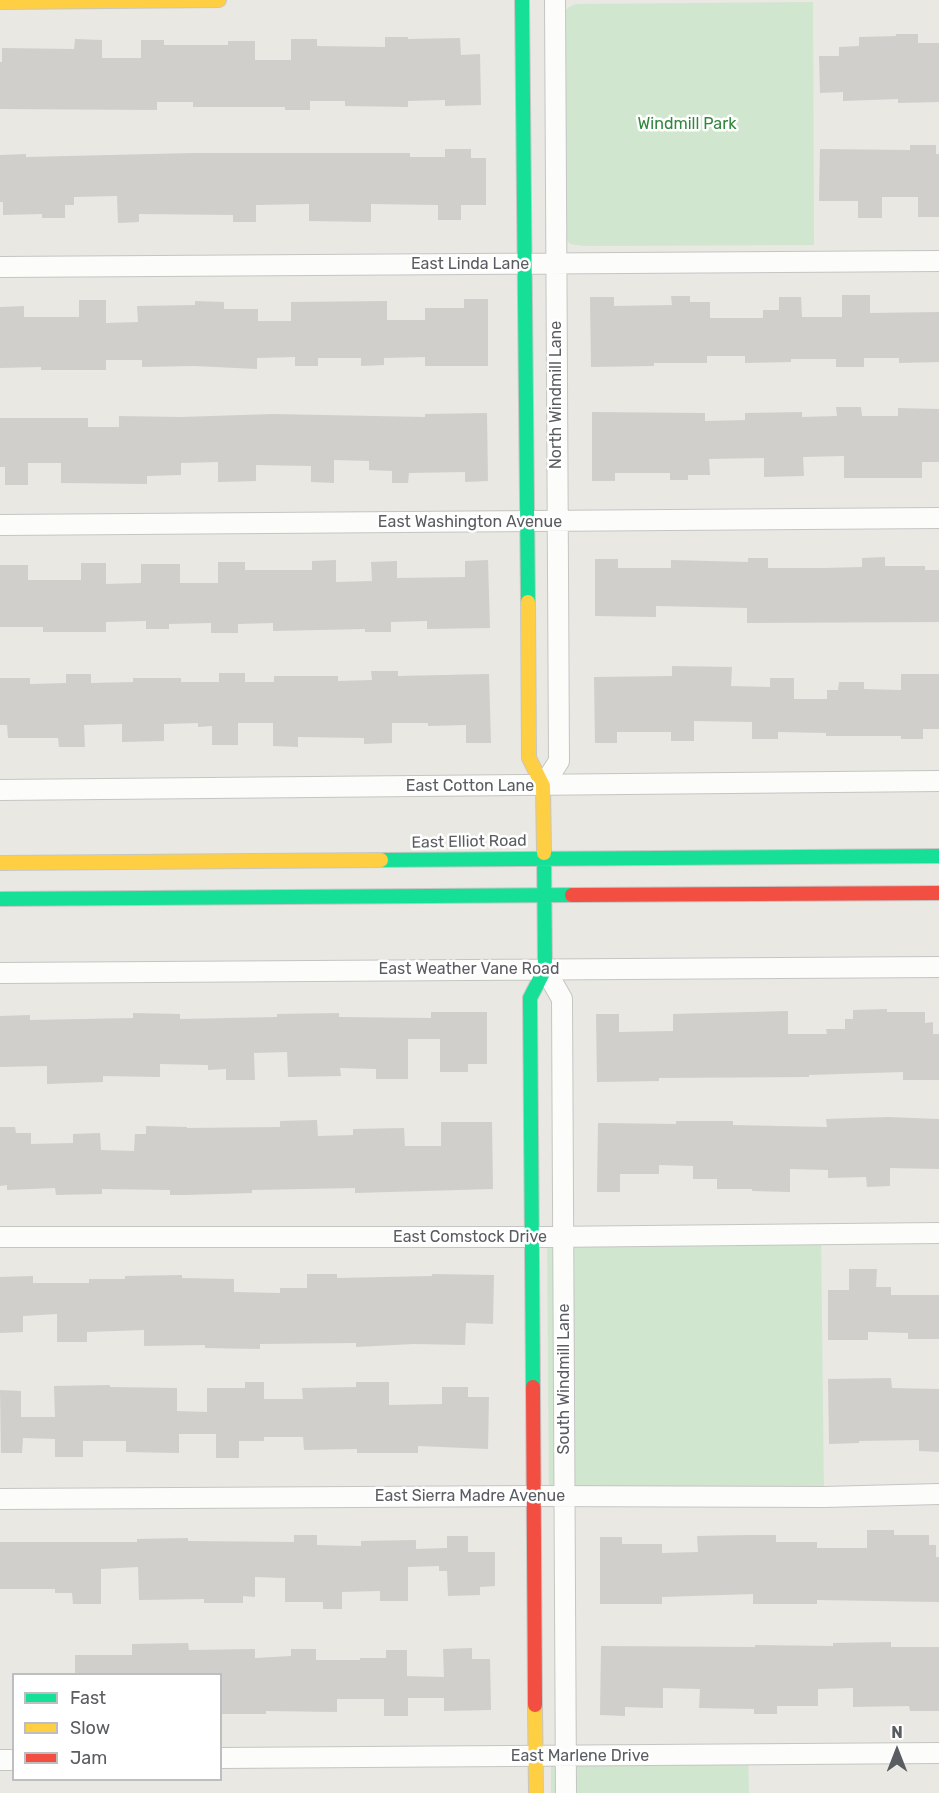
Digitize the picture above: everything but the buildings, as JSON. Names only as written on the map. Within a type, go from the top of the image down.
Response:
[{"type":"street","points":[[0,2],[219,0]]},
{"type":"street","name":"North Windmill Lane","points":[[522,0],[530,758],[543,786],[544,877]]},
{"type":"street","name":"North Windmill Lane","points":[[543,786],[559,761],[555,0]]},
{"type":"street","name":"East Linda Lane","points":[[0,267],[939,261]]},
{"type":"street","name":"East Washington Avenue","points":[[0,525],[939,518]]},
{"type":"street","name":"East Cotton Lane","points":[[0,790],[939,780]]},
{"type":"street","name":"East Elliot Road","points":[[0,863],[939,856]]},
{"type":"street","name":"South Windmill Lane","points":[[536,1793],[530,998],[545,969],[544,877]]},
{"type":"street","points":[[0,899],[939,892]]},
{"type":"street","name":"East Weather Vane Road","points":[[0,973],[939,968]]},
{"type":"street","name":"South Windmill Lane","points":[[545,969],[562,999],[566,1793]]},
{"type":"street","name":"East Comstock Drive","points":[[0,1237],[562,1237],[939,1233]]},
{"type":"street","name":"East Sierra Madre Avenue","points":[[0,1499],[824,1497],[939,1494]]},
{"type":"street","name":"East Marlene Drive","points":[[222,1758],[939,1753]]},
{"type":"green space","name":"Windmill Park","points":[[813,2],[814,245],[585,246],[570,244],[564,236],[563,12],[576,4]]},
{"type":"green space","points":[[821,1234],[824,1497],[549,1496],[547,1237]]},
{"type":"green space","points":[[748,1755],[749,1793],[551,1793],[551,1757]]},
{"type":"traffic: fast","points":[[522,0],[528,602]]},
{"type":"traffic: fast","points":[[533,1387],[530,998],[545,969],[544,853]]},
{"type":"traffic: fast","points":[[381,860],[939,856]]},
{"type":"traffic: fast","points":[[0,899],[572,895]]},
{"type":"traffic: slow","points":[[0,2],[219,0]]},
{"type":"traffic: slow","points":[[528,602],[529,758],[543,786],[544,853]]},
{"type":"traffic: slow","points":[[0,863],[381,860]]},
{"type":"traffic: slow","points":[[535,1705],[536,1793]]},
{"type":"traffic: jam","points":[[572,895],[939,893]]},
{"type":"traffic: jam","points":[[533,1387],[535,1705]]}]
